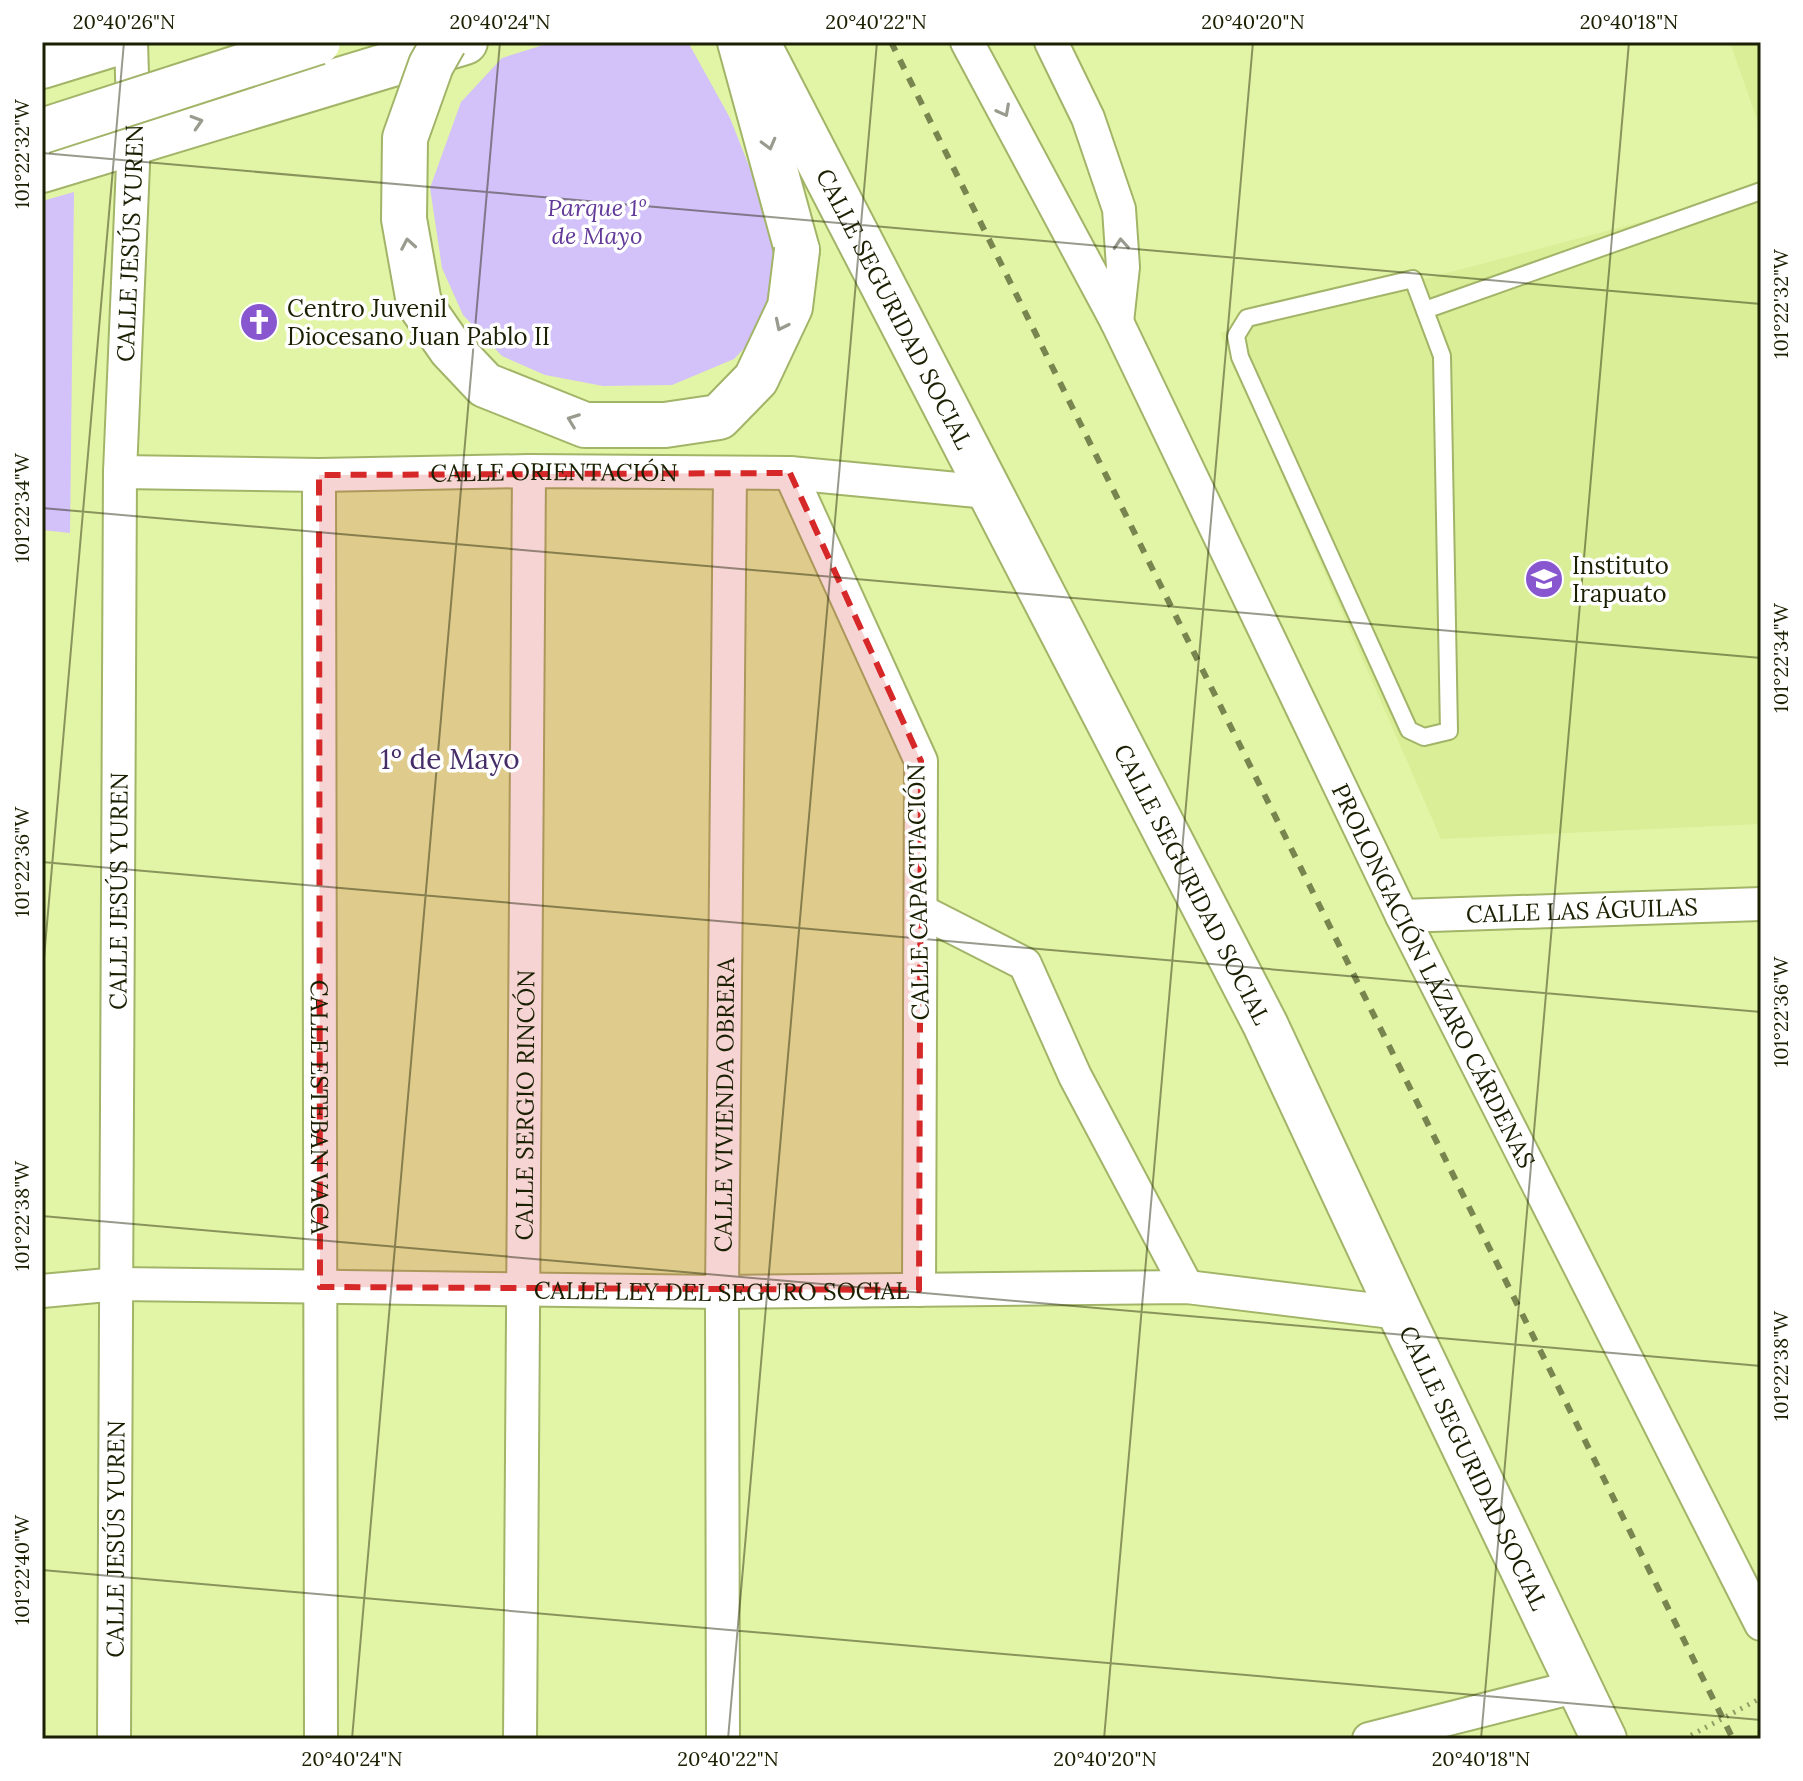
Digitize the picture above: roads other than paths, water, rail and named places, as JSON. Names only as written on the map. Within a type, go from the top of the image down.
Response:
[{"type":"street","points":[[42,66],[120,42]]},
{"type":"street","name":"CALLE JESÚS YUREN","points":[[114,1739],[120,472],[134,141],[131,42]]},
{"type":"street","points":[[42,131],[318,42]]},
{"type":"street","points":[[444,42],[431,65],[405,138],[404,219],[419,303],[451,349],[485,385],[585,425],[665,425],[719,417],[756,379],[790,307],[797,250],[740,42]]},
{"type":"street","points":[[42,170],[465,42]]},
{"type":"street","name":"CALLE SEGURIDAD SOCIAL","points":[[757,42],[1265,1024],[1604,1739]]},
{"type":"street","name":"PROLONGACIÓN LÁZARO CÁRDENAS","points":[[967,42],[1117,322],[1402,916],[1753,1592],[1761,1624]]},
{"type":"street","points":[[1051,42],[1088,118],[1119,209],[1123,267],[1117,322]]},
{"type":"street","name":"CALLE ORIENTACIÓN","points":[[120,472],[319,475],[529,471],[790,473],[988,492]]},
{"type":"street","name":"CALLE SERGIO RINCÓN","points":[[520,1739],[529,471]]},
{"type":"street","name":"CALLE VIVIENDA OBRERA","points":[[723,1739],[722,1292],[730,473]]},
{"type":"street","name":"CALLE CAPACITACIÓN","points":[[790,473],[921,761],[919,1290]]},
{"type":"street","name":"CALLE ESTEBAN VACA","points":[[319,475],[321,1739]]},
{"type":"street","name":"CALLE LAS ÁGUILAS","points":[[1402,916],[1761,904]]},
{"type":"street","points":[[921,911],[1025,964],[1075,1076],[1187,1287]]},
{"type":"street","name":"CALLE LEY DEL SEGURO SOCIAL","points":[[42,1291],[118,1284],[722,1292],[1187,1287],[1400,1313]]},
{"type":"street","points":[[1369,1739],[1578,1686]]},
{"type":"lane","points":[[1425,310],[1761,191]]},
{"type":"lane","points":[[1413,279],[1425,310],[1442,356],[1449,731],[1424,737],[1409,730],[1240,357],[1236,336],[1247,318],[1413,279]]},
{"type":"railway","points":[[891,42],[1733,1739]]},
{"type":"place","name":"Centro Juvenil Diocesano Juan Pablo II","points":[[259,322]]},
{"type":"place","name":"Instituto Irapuato","points":[[1544,579]]},
{"type":"district","name":"1º de Mayo","points":[[450,759]]},
{"type":"park label","name":"Parque 1º de Mayo","points":[[597,221]]}]
